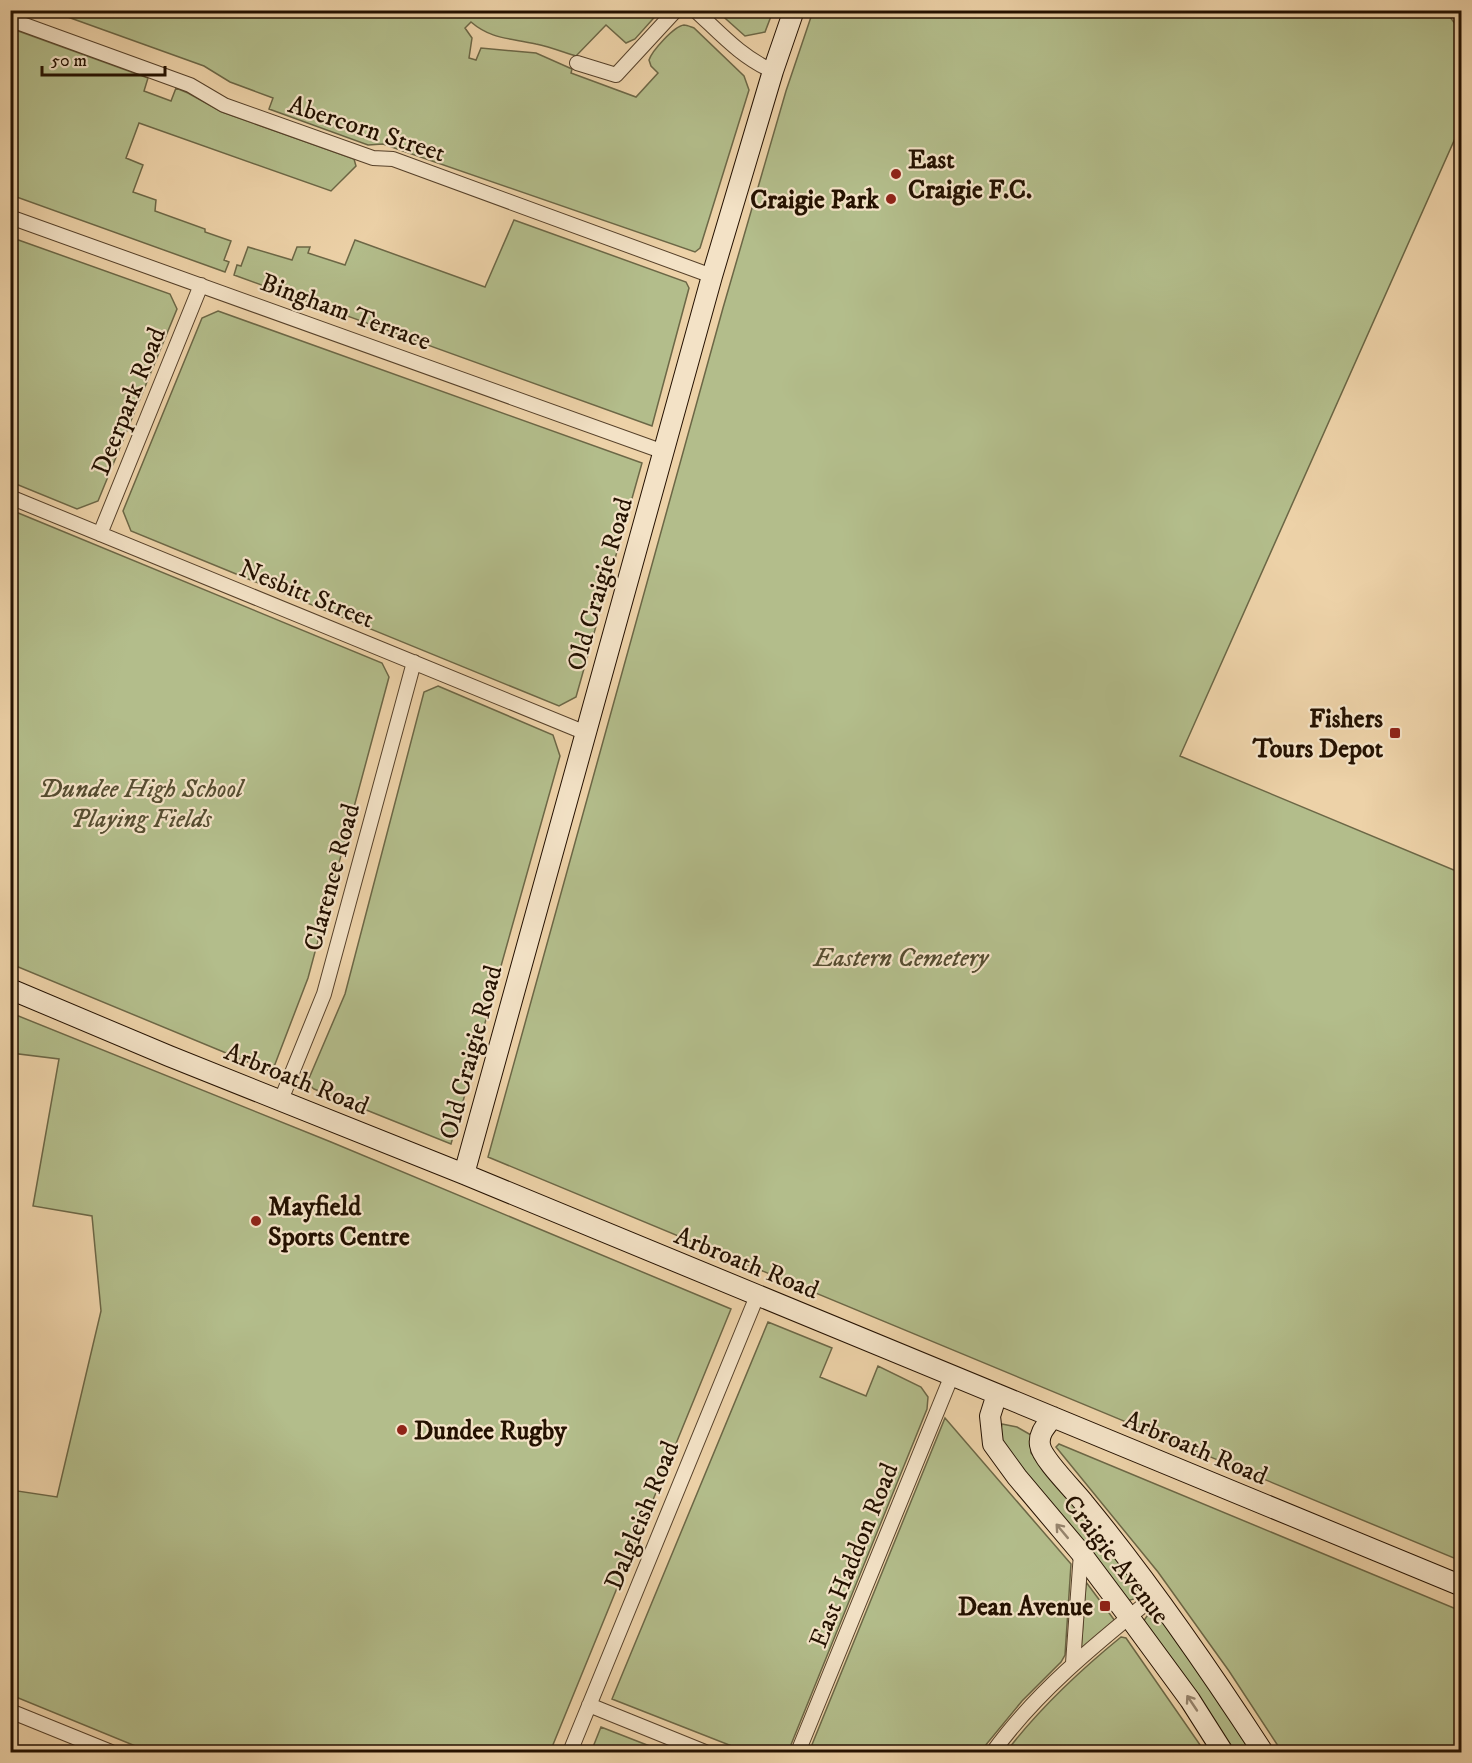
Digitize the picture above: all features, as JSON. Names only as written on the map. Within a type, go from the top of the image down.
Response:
[{"type":"street","points":[[577,63],[616,75],[676,10]]},
{"type":"street","points":[[695,10],[742,54],[756,64],[773,71]]},
{"type":"street","name":"Old Craigie Road","points":[[464,1173],[712,276],[773,71],[794,10]]},
{"type":"street","name":"Abercorn Street","points":[[10,18],[190,85],[224,105],[373,158],[393,159],[712,276]]},
{"type":"street","name":"Bingham Terrace","points":[[10,217],[664,452]]},
{"type":"street","name":"Deerpark Road","points":[[100,534],[201,285]]},
{"type":"street","name":"Nesbitt Street","points":[[10,497],[586,732]]},
{"type":"street","name":"Clarence Road","points":[[281,1100],[324,994],[414,662]]},
{"type":"street","name":"Arbroath Road","points":[[10,989],[169,1056],[464,1173],[1461,1586]]},
{"type":"street","name":"Dalgleish Road","points":[[570,1752],[757,1296]]},
{"type":"street","name":"East Haddon Road","points":[[798,1752],[952,1375]]},
{"type":"street","name":"Craigie Avenue","points":[[997,1394],[990,1416],[993,1444],[1017,1477],[1081,1553],[1129,1617],[1190,1701],[1223,1752]]},
{"type":"street","name":"Craigie Avenue","points":[[1053,1417],[1041,1433],[1040,1445],[1044,1456],[1085,1504],[1156,1595],[1263,1752]]},
{"type":"street","points":[[1073,1663],[1081,1553]]},
{"type":"street","points":[[993,1752],[1028,1710],[1073,1663],[1156,1595]]},
{"type":"street","points":[[589,1705],[705,1752]]},
{"type":"street","points":[[10,1711],[111,1752]]},
{"type":"green space","name":"Eastern Cemetery","points":[[1445,10],[1461,32],[1461,125],[1180,756],[1461,873],[1461,1561],[488,1157],[723,308],[786,91],[813,11]]},
{"type":"green space","points":[[51,11],[660,11],[635,39],[626,43],[606,25],[576,56],[541,45],[494,35],[471,22],[465,28],[472,38],[469,58],[476,60],[481,48],[536,53],[572,69],[571,73],[636,97],[658,73],[649,60],[654,51],[669,34],[685,25],[694,28],[744,76],[749,90],[700,248],[695,252],[383,144],[368,145],[269,109],[273,98],[230,82],[204,66]]},
{"type":"green space","points":[[717,11],[773,11],[765,32],[745,36]]},
{"type":"green space","points":[[10,28],[148,78],[144,91],[171,101],[176,88],[222,112],[354,159],[356,166],[331,191],[139,123],[126,158],[143,165],[133,192],[156,200],[155,211],[231,241],[224,260],[229,262],[225,272],[11,195]]},
{"type":"green space","points":[[514,220],[686,282],[689,288],[652,426],[234,275],[237,265],[241,266],[248,247],[292,260],[297,247],[310,247],[308,253],[345,265],[355,240],[485,287]]},
{"type":"green space","points":[[10,237],[170,294],[177,309],[98,501],[77,509],[11,482]]},
{"type":"green space","points":[[218,311],[642,463],[576,697],[559,706],[131,531],[123,511],[202,318]]},
{"type":"green space","name":"Dundee High School Playing Fields","points":[[11,510],[382,663],[389,677],[308,978],[272,1072],[11,964]]},
{"type":"green space","points":[[438,686],[553,735],[560,756],[451,1144],[314,1089],[307,1083],[345,994],[424,692]]},
{"type":"green space","points":[[11,1013],[331,1142],[731,1309],[550,1752],[150,1752],[11,1695],[11,1653],[14,1644],[10,1642],[11,1490],[57,1497],[101,1311],[92,1216],[33,1206],[59,1059],[11,1053]]},
{"type":"green space","points":[[768,1322],[832,1348],[820,1377],[866,1396],[878,1366],[921,1387],[928,1397],[927,1409],[788,1752],[747,1752],[612,1699]]},
{"type":"green space","points":[[945,1418],[1071,1564],[1065,1655],[1061,1662],[1022,1701],[980,1752],[809,1752]]},
{"type":"green space","points":[[1002,1424],[1017,1427],[1031,1435],[1031,1453],[1080,1508],[1136,1583],[1137,1591],[1134,1599],[1127,1601],[1018,1466],[1002,1441],[1000,1433]]},
{"type":"green space","points":[[1059,1444],[1461,1611],[1461,1752],[1282,1752],[1229,1671],[1158,1572],[1056,1447]]},
{"type":"green space","points":[[1086,1582],[1115,1621],[1081,1650]]},
{"type":"green space","points":[[1147,1616],[1158,1617],[1165,1621],[1254,1752],[1232,1752],[1143,1622]]},
{"type":"green space","points":[[1121,1637],[1126,1638],[1205,1752],[1006,1752],[1060,1692]]},
{"type":"green space","points":[[601,1727],[665,1752],[591,1752]]},
{"type":"place","name":"East Craigie F.C.","points":[[896,174]]},
{"type":"place","name":"Craigie Park","points":[[891,199]]},
{"type":"place","name":"Fishers Tours Depot","points":[[1395,733]]},
{"type":"place","name":"Mayfield Sports Centre","points":[[256,1221]]},
{"type":"place","name":"Dundee Rugby","points":[[402,1430]]},
{"type":"place","name":"Dean Avenue","points":[[1105,1606]]}]
